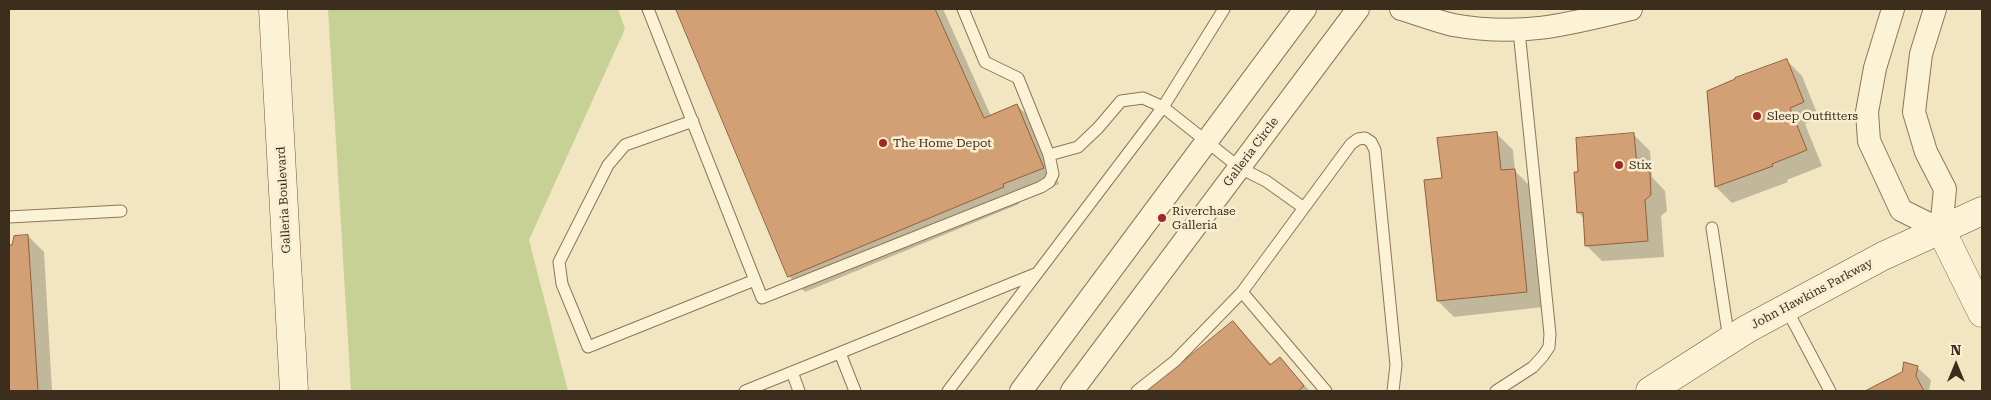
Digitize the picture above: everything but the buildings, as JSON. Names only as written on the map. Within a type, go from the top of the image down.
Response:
[{"type":"main road","name":"Galleria Boulevard","points":[[273,9],[294,391]]},
{"type":"main road","name":"John Hawkins Parkway","points":[[1650,391],[1729,341],[1786,308],[1883,256],[1982,211]]},
{"type":"main road","points":[[1941,230],[1982,313]]},
{"type":"street","points":[[1020,391],[1306,9]]},
{"type":"street","name":"Galleria Circle","points":[[1072,391],[1358,9]]},
{"type":"street","points":[[1401,9],[1452,24],[1519,31],[1571,24],[1627,9]]},
{"type":"street","points":[[1893,9],[1875,68],[1867,112],[1869,141],[1901,210],[1941,230],[1945,190],[1926,152],[1914,112],[1921,54],[1935,9]]},
{"type":"lane","points":[[648,9],[762,298],[1041,187],[1049,182],[1054,174],[1049,155],[1018,78],[985,62],[963,9]]},
{"type":"lane","points":[[948,391],[1162,107],[1224,9]]},
{"type":"lane","points":[[1496,391],[1533,367],[1549,347],[1548,313],[1519,31]]},
{"type":"lane","points":[[1049,155],[1078,147],[1098,128],[1121,101],[1143,98],[1162,107],[1240,168],[1266,181],[1304,208]]},
{"type":"lane","points":[[693,121],[626,145],[608,165],[559,262],[562,284],[588,347],[755,280]]},
{"type":"lane","points":[[1137,391],[1175,361],[1242,292],[1351,144],[1358,139],[1365,138],[1371,142],[1375,150],[1396,365],[1393,391]]},
{"type":"lane","points":[[9,217],[121,211]]},
{"type":"lane","points":[[1712,228],[1729,341]]},
{"type":"lane","points":[[745,391],[1037,273]]},
{"type":"lane","points":[[1242,292],[1326,391]]},
{"type":"lane","points":[[1786,308],[1830,391]]},
{"type":"lane","points":[[840,353],[855,391]]},
{"type":"lane","points":[[792,372],[799,391]]},
{"type":"green space","points":[[328,9],[618,9],[625,29],[529,240],[568,391],[351,391]]},
{"type":"place","name":"Sleep Outfitters","points":[[1757,116]]},
{"type":"place","name":"The Home Depot","points":[[883,143]]},
{"type":"place","name":"Stix","points":[[1619,165]]},
{"type":"place","name":"Riverchase Galleria","points":[[1162,218]]}]
